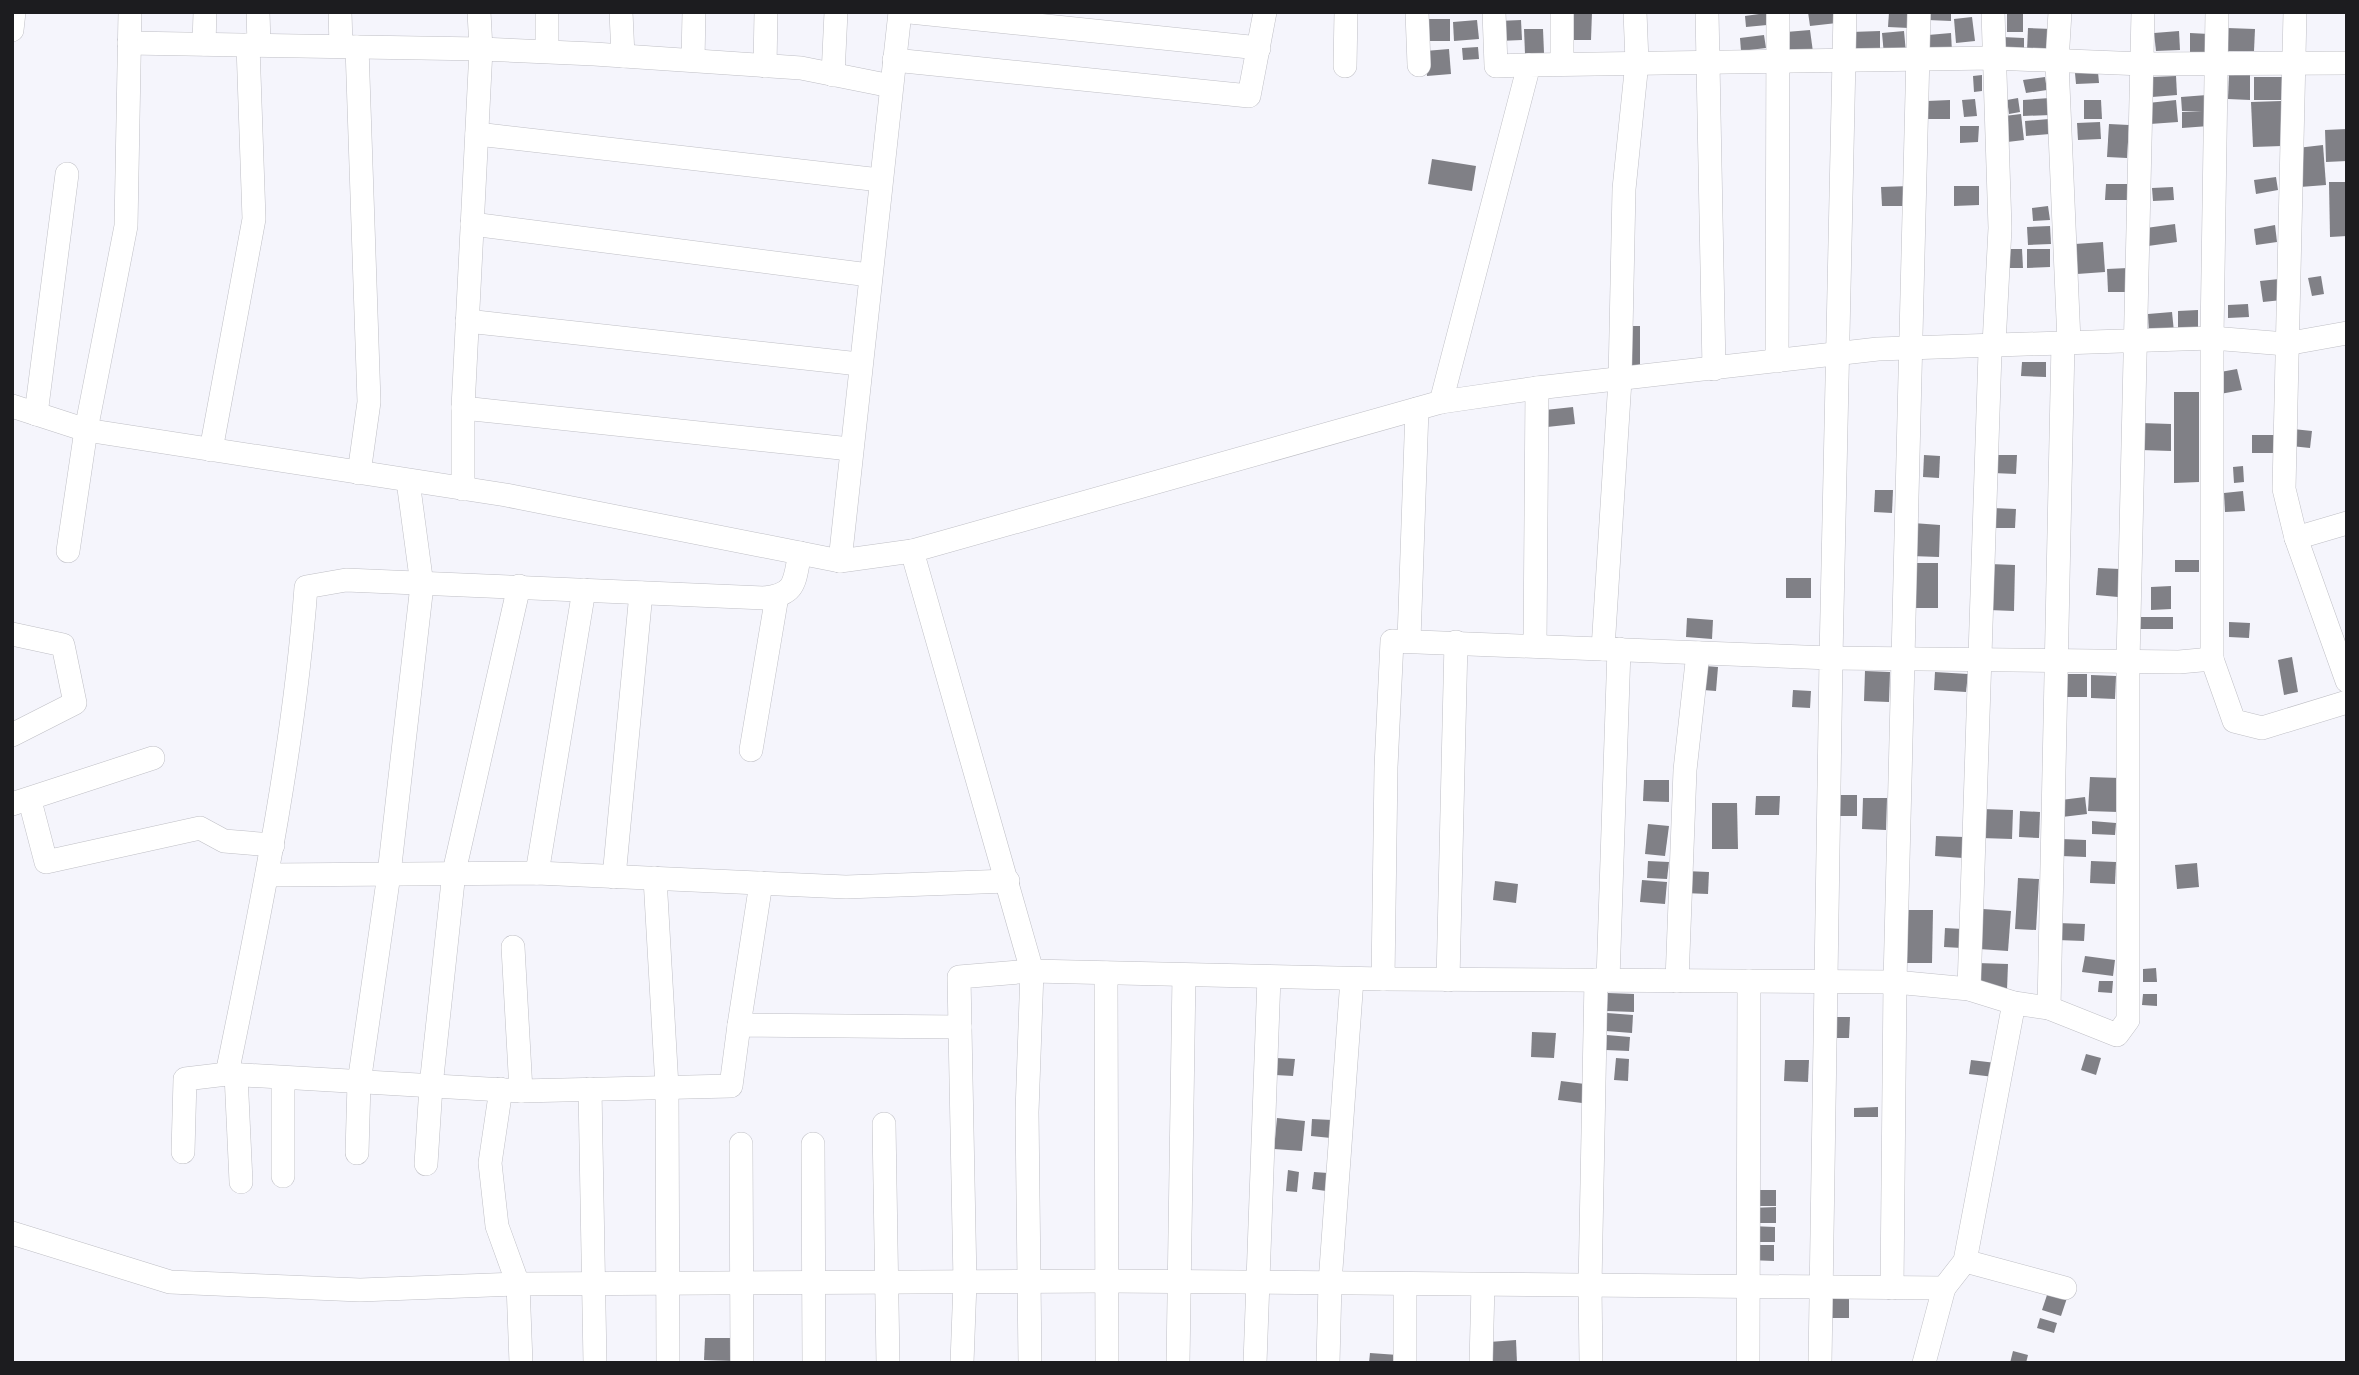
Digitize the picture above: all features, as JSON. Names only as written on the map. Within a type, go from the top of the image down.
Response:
[{"type":"street","points":[[12,30],[14,12]]},
{"type":"street","points":[[68,551],[86,430],[125,226],[130,12]]},
{"type":"street","points":[[204,44],[205,12]]},
{"type":"street","points":[[211,450],[254,219],[253,45],[258,12]]},
{"type":"street","points":[[340,12],[349,46],[369,402],[359,473]]},
{"type":"street","points":[[463,489],[463,408],[481,48],[479,12]]},
{"type":"street","points":[[547,12],[547,51]]},
{"type":"street","points":[[621,12],[623,56]]},
{"type":"street","points":[[693,61],[694,12]]},
{"type":"street","points":[[765,66],[766,12]]},
{"type":"street","points":[[833,75],[836,12]]},
{"type":"street","points":[[839,561],[900,12]]},
{"type":"street","points":[[910,12],[1258,48]]},
{"type":"street","points":[[894,60],[1249,96],[1265,12]]},
{"type":"street","points":[[1346,12],[1346,66]]},
{"type":"street","points":[[1417,12],[1419,65]]},
{"type":"street","points":[[1494,12],[1496,65],[1993,58],[2143,64],[2347,63]]},
{"type":"street","points":[[1562,12],[1562,64]]},
{"type":"street","points":[[1591,1363],[1590,1286],[1602,980],[1624,189],[1637,62],[1635,12]]},
{"type":"street","points":[[1707,12],[1714,369]]},
{"type":"street","points":[[1777,361],[1778,12]]},
{"type":"street","points":[[1820,1363],[1845,12]]},
{"type":"street","points":[[1892,1288],[1895,982],[1905,659],[1910,348],[1920,60],[1919,12]]},
{"type":"street","points":[[1969,989],[1982,660],[1990,352],[1994,345],[2000,228],[1993,12]]},
{"type":"street","points":[[2049,1008],[2066,343],[2057,62],[2060,12]]},
{"type":"street","points":[[962,1363],[965,1282],[959,977],[1032,971],[1352,979],[1895,982],[1969,989],[2014,1003],[2049,1008],[2117,1035],[2128,1020],[2128,662],[2143,12]]},
{"type":"street","points":[[2217,12],[2212,338],[2212,659],[2234,721],[2262,728],[2347,702]]},
{"type":"street","points":[[2295,12],[2284,489],[2296,538],[2347,681]]},
{"type":"street","points":[[129,43],[547,51],[765,66],[891,86]]},
{"type":"street","points":[[1441,402],[1529,65]]},
{"type":"street","points":[[477,134],[880,180]]},
{"type":"street","points":[[36,414],[67,174]]},
{"type":"street","points":[[472,224],[869,275]]},
{"type":"street","points":[[467,321],[859,364]]},
{"type":"street","points":[[12,406],[86,430],[463,489],[839,561],[912,551],[1441,402],[1537,388],[1910,348],[2212,338],[2286,344],[2347,333]]},
{"type":"street","points":[[1535,646],[1537,388]]},
{"type":"street","points":[[463,408],[850,449]]},
{"type":"street","points":[[1409,640],[1416,409]]},
{"type":"street","points":[[357,1153],[359,1083],[389,874],[422,585],[408,481]]},
{"type":"street","points":[[2296,538],[2347,523]]},
{"type":"street","points":[[912,551],[1032,971],[1027,1112],[1030,1363]]},
{"type":"street","points":[[241,1182],[232,1074],[273,845],[299,673],[306,587],[346,580],[422,585],[776,596],[786,593],[793,586],[800,553]]},
{"type":"street","points":[[426,1164],[431,1086],[454,872],[519,586]]},
{"type":"street","points":[[537,873],[584,590]]},
{"type":"street","points":[[614,877],[640,593]]},
{"type":"street","points":[[751,750],[776,596]]},
{"type":"street","points":[[12,634],[64,645],[75,703],[12,735]]},
{"type":"street","points":[[1383,979],[1386,767],[1392,641],[1831,658],[2128,662],[2212,659]]},
{"type":"street","points":[[1448,979],[1456,642]]},
{"type":"street","points":[[1676,981],[1685,770],[1698,653]]},
{"type":"street","points":[[153,758],[21,803],[46,862],[200,828],[224,841],[273,845]]},
{"type":"street","points":[[268,875],[537,873],[846,887],[1008,881]]},
{"type":"street","points":[[655,878],[667,1087],[668,1363]]},
{"type":"street","points":[[183,1152],[185,1079],[232,1074],[511,1090],[731,1086],[761,883]]},
{"type":"street","points":[[513,947],[511,1090],[491,1163],[497,1226],[518,1284],[521,1363]]},
{"type":"street","points":[[1105,973],[1107,1363]]},
{"type":"street","points":[[1178,1363],[1184,975]]},
{"type":"street","points":[[1255,1363],[1269,977]]},
{"type":"street","points":[[1328,1363],[1330,1283],[1352,979]]},
{"type":"street","points":[[1748,1363],[1746,1287],[1749,981]]},
{"type":"street","points":[[1924,1363],[1944,1288],[1965,1261],[2014,1003]]},
{"type":"street","points":[[739,1025],[960,1027]]},
{"type":"street","points":[[283,1078],[283,1176]]},
{"type":"street","points":[[590,1089],[595,1363]]},
{"type":"street","points":[[884,1124],[888,1363]]},
{"type":"street","points":[[741,1144],[742,1363]]},
{"type":"street","points":[[813,1144],[814,1363]]},
{"type":"street","points":[[12,1233],[170,1282],[360,1290],[518,1284],[1108,1281],[1944,1288]]},
{"type":"street","points":[[1965,1261],[2066,1288]]},
{"type":"street","points":[[1405,1284],[1405,1363]]},
{"type":"street","points":[[1481,1363],[1483,1285]]},
{"type":"building","points":[[1569,12],[1592,12],[1591,40],[1568,40]]},
{"type":"building","points":[[1808,12],[1835,12],[1837,23],[1810,26]]},
{"type":"building","points":[[1889,12],[1910,12],[1909,28],[1888,27]]},
{"type":"building","points":[[1929,12],[1951,12],[1951,21],[1928,20]]},
{"type":"building","points":[[2007,12],[2023,12],[2023,32],[2007,32]]},
{"type":"building","points":[[1766,13],[1767,25],[1746,27],[1745,16]]},
{"type":"building","points":[[1972,17],[1975,41],[1956,43],[1954,19]]},
{"type":"building","points":[[1425,19],[1450,19],[1450,41],[1426,41]]},
{"type":"building","points":[[1477,20],[1479,39],[1454,41],[1453,22]]},
{"type":"building","points":[[1521,20],[1522,40],[1499,41],[1498,21]]},
{"type":"building","points":[[2028,28],[2052,29],[2051,51],[2027,51]]},
{"type":"building","points":[[2227,28],[2255,29],[2254,51],[2226,51]]},
{"type":"building","points":[[1524,29],[1543,29],[1544,53],[1525,54]]},
{"type":"building","points":[[1810,30],[1813,52],[1789,55],[1786,32]]},
{"type":"building","points":[[1880,31],[1880,56],[1852,57],[1851,32]]},
{"type":"building","points":[[1904,31],[1906,53],[1884,55],[1882,33]]},
{"type":"building","points":[[2179,31],[2180,50],[2156,51],[2154,33]]},
{"type":"building","points":[[1951,33],[1952,52],[1929,53],[1928,35]]},
{"type":"building","points":[[2190,33],[2209,34],[2209,54],[2190,54]]},
{"type":"building","points":[[1764,35],[1766,48],[1741,51],[1740,38]]},
{"type":"building","points":[[2002,37],[2024,38],[2024,51],[2002,50]]},
{"type":"building","points":[[1478,47],[1479,59],[1463,60],[1462,48]]},
{"type":"building","points":[[1449,49],[1451,74],[1427,76],[1425,51]]},
{"type":"building","points":[[2098,72],[2099,83],[2076,84],[2075,73]]},
{"type":"building","points":[[2229,73],[2250,73],[2250,100],[2228,99]]},
{"type":"building","points":[[1982,75],[1982,91],[1974,92],[1973,76]]},
{"type":"building","points":[[2176,76],[2177,95],[2152,97],[2152,77]]},
{"type":"building","points":[[2045,77],[2047,90],[2026,93],[2023,80]]},
{"type":"building","points":[[2254,77],[2283,77],[2283,100],[2254,100]]},
{"type":"building","points":[[2207,95],[2209,126],[2182,128],[2182,112],[2202,111],[2182,111],[2181,97]]},
{"type":"building","points":[[2018,98],[2020,112],[2009,114],[2007,100]]},
{"type":"building","points":[[2050,98],[2051,115],[2023,116],[2023,100]]},
{"type":"building","points":[[1975,99],[1977,116],[1964,117],[1962,100]]},
{"type":"building","points":[[1950,100],[1950,119],[1927,119],[1927,101]]},
{"type":"building","points":[[2084,100],[2101,100],[2102,119],[2084,119]]},
{"type":"building","points":[[2176,100],[2178,122],[2150,124],[2148,103]]},
{"type":"building","points":[[2281,101],[2282,146],[2253,147],[2251,102]]},
{"type":"building","points":[[2021,114],[2024,140],[1999,143],[1996,117]]},
{"type":"building","points":[[2049,119],[2050,134],[2026,136],[2025,121]]},
{"type":"building","points":[[2100,122],[2101,139],[2078,140],[2077,123]]},
{"type":"building","points":[[2109,124],[2129,125],[2127,158],[2107,157]]},
{"type":"building","points":[[1960,126],[1979,126],[1978,142],[1960,143]]},
{"type":"building","points":[[2347,129],[2347,161],[2326,162],[2325,130]]},
{"type":"building","points":[[2323,145],[2326,185],[2300,187],[2297,148]]},
{"type":"building","points":[[1432,159],[1476,166],[1472,191],[1428,184]]},
{"type":"building","points":[[2276,177],[2278,190],[2256,194],[2254,180]]},
{"type":"building","points":[[2329,182],[2347,182],[2347,236],[2330,237]]},
{"type":"building","points":[[2106,184],[2129,184],[2129,200],[2105,200]]},
{"type":"building","points":[[1910,186],[1910,206],[1882,206],[1881,187]]},
{"type":"building","points":[[1954,186],[1979,186],[1979,205],[1954,206]]},
{"type":"building","points":[[2173,187],[2174,200],[2153,201],[2152,188]]},
{"type":"building","points":[[2048,206],[2050,220],[2033,221],[2032,208]]},
{"type":"building","points":[[2175,224],[2177,242],[2148,246],[2146,228]]},
{"type":"building","points":[[2275,225],[2277,242],[2256,245],[2254,229]]},
{"type":"building","points":[[2050,226],[2051,244],[2028,245],[2027,227]]},
{"type":"building","points":[[2103,242],[2105,272],[2077,274],[2075,244]]},
{"type":"building","points":[[2001,249],[2022,249],[2023,268],[2001,268]]},
{"type":"building","points":[[2027,249],[2050,249],[2050,267],[2027,268]]},
{"type":"building","points":[[2128,268],[2128,292],[2108,292],[2107,269]]},
{"type":"building","points":[[2321,276],[2324,294],[2312,296],[2308,278]]},
{"type":"building","points":[[2279,279],[2282,300],[2263,302],[2260,281]]},
{"type":"building","points":[[2248,304],[2249,317],[2228,318],[2228,305]]},
{"type":"building","points":[[2198,310],[2198,327],[2178,328],[2178,311]]},
{"type":"building","points":[[2172,312],[2174,332],[2149,334],[2148,314]]},
{"type":"building","points":[[1622,326],[1640,326],[1640,372],[1622,372]]},
{"type":"building","points":[[2022,362],[2046,362],[2046,377],[2021,376]]},
{"type":"building","points":[[2237,369],[2242,390],[2220,394],[2215,373]]},
{"type":"building","points":[[2174,392],[2199,392],[2199,482],[2174,483]]},
{"type":"building","points":[[1573,407],[1575,424],[1547,427],[1545,410]]},
{"type":"building","points":[[2141,423],[2171,424],[2171,451],[2141,450]]},
{"type":"building","points":[[2293,429],[2312,431],[2310,448],[2291,446]]},
{"type":"building","points":[[2252,435],[2274,435],[2274,453],[2252,453]]},
{"type":"building","points":[[1924,455],[1940,456],[1939,478],[1923,477]]},
{"type":"building","points":[[1993,455],[2017,455],[2016,474],[1993,473]]},
{"type":"building","points":[[2243,466],[2244,482],[2234,483],[2233,467]]},
{"type":"building","points":[[1875,490],[1893,490],[1892,513],[1874,512]]},
{"type":"building","points":[[2243,491],[2245,511],[2225,512],[2224,493]]},
{"type":"building","points":[[1992,508],[2016,509],[2015,528],[1991,528]]},
{"type":"building","points":[[1913,523],[1940,525],[1939,557],[1911,556]]},
{"type":"building","points":[[2175,560],[2199,560],[2199,572],[2175,572]]},
{"type":"building","points":[[1913,563],[1938,563],[1938,608],[1912,608]]},
{"type":"building","points":[[1990,564],[2015,565],[2014,611],[1989,610]]},
{"type":"building","points":[[2098,568],[2120,569],[2118,597],[2096,595]]},
{"type":"building","points":[[1786,578],[1811,578],[1811,598],[1786,598]]},
{"type":"building","points":[[2171,586],[2171,609],[2151,610],[2151,587]]},
{"type":"building","points":[[2139,617],[2173,617],[2173,629],[2139,629]]},
{"type":"building","points":[[1687,618],[1713,620],[1712,639],[1686,637]]},
{"type":"building","points":[[2229,622],[2250,623],[2249,638],[2229,637]]},
{"type":"building","points":[[2292,657],[2298,692],[2284,695],[2278,660]]},
{"type":"building","points":[[1705,666],[1718,667],[1716,691],[1703,690]]},
{"type":"building","points":[[1865,671],[1890,672],[1889,702],[1864,701]]},
{"type":"building","points":[[1935,672],[1968,674],[1966,692],[1934,690]]},
{"type":"building","points":[[2062,674],[2087,674],[2087,697],[2061,697]]},
{"type":"building","points":[[2091,675],[2116,676],[2115,699],[2091,698]]},
{"type":"building","points":[[1793,690],[1811,691],[1810,708],[1792,707]]},
{"type":"building","points":[[2090,777],[2120,778],[2118,812],[2088,811]]},
{"type":"building","points":[[1644,780],[1669,780],[1669,802],[1643,801]]},
{"type":"building","points":[[1831,795],[1857,795],[1857,816],[1831,816]]},
{"type":"building","points":[[1756,796],[1780,796],[1779,815],[1755,815]]},
{"type":"building","points":[[2085,797],[2087,814],[2062,817],[2061,800]]},
{"type":"building","points":[[1863,798],[1887,798],[1886,830],[1862,829]]},
{"type":"building","points":[[1712,803],[1737,803],[1738,849],[1712,849]]},
{"type":"building","points":[[1982,809],[2013,810],[2012,839],[1981,838]]},
{"type":"building","points":[[2020,811],[2040,812],[2039,838],[2019,837]]},
{"type":"building","points":[[2092,821],[2116,823],[2115,835],[2092,834]]},
{"type":"building","points":[[1648,824],[1669,826],[1665,856],[1645,854]]},
{"type":"building","points":[[1936,836],[1964,837],[1963,858],[1935,856]]},
{"type":"building","points":[[2061,839],[2086,840],[2086,857],[2061,856]]},
{"type":"building","points":[[1648,861],[1669,862],[1667,879],[1647,878]]},
{"type":"building","points":[[2091,861],[2116,862],[2115,884],[2090,883]]},
{"type":"building","points":[[2197,863],[2199,887],[2177,889],[2175,865]]},
{"type":"building","points":[[1685,871],[1709,872],[1708,894],[1684,893]]},
{"type":"building","points":[[2018,878],[2039,879],[2036,930],[2015,929]]},
{"type":"building","points":[[1642,880],[1667,882],[1665,904],[1640,902]]},
{"type":"building","points":[[1495,881],[1518,884],[1516,903],[1493,900]]},
{"type":"building","points":[[1983,909],[2011,911],[2008,951],[1979,949]]},
{"type":"building","points":[[1907,910],[1933,910],[1932,963],[1907,963]]},
{"type":"building","points":[[2058,923],[2085,924],[2084,941],[2057,940]]},
{"type":"building","points":[[1945,928],[1963,929],[1962,948],[1944,947]]},
{"type":"building","points":[[2085,956],[2115,960],[2113,976],[2082,972]]},
{"type":"building","points":[[1977,963],[2008,964],[2007,990],[1976,989]]},
{"type":"building","points":[[2156,968],[2157,982],[2143,982],[2143,969]]},
{"type":"building","points":[[2099,981],[2113,981],[2112,993],[2098,992]]},
{"type":"building","points":[[1608,993],[1634,994],[1634,1012],[1607,1011]]},
{"type":"building","points":[[2143,994],[2157,994],[2157,1006],[2142,1005]]},
{"type":"building","points":[[1607,1013],[1633,1015],[1632,1033],[1606,1031]]},
{"type":"building","points":[[1832,1017],[1850,1017],[1849,1038],[1832,1038]]},
{"type":"building","points":[[1532,1032],[1556,1033],[1554,1058],[1531,1057]]},
{"type":"building","points":[[1607,1035],[1630,1037],[1629,1051],[1606,1050]]},
{"type":"building","points":[[2086,1054],[2101,1058],[2096,1075],[2081,1070]]},
{"type":"building","points":[[1276,1058],[1295,1059],[1293,1076],[1275,1075]]},
{"type":"building","points":[[1616,1058],[1629,1059],[1628,1081],[1614,1080]]},
{"type":"building","points":[[1785,1060],[1809,1060],[1808,1082],[1784,1081]]},
{"type":"building","points":[[1971,1060],[1996,1063],[1994,1077],[1969,1074]]},
{"type":"building","points":[[1561,1081],[1585,1084],[1582,1103],[1558,1100]]},
{"type":"building","points":[[1878,1107],[1878,1117],[1854,1117],[1854,1108]]},
{"type":"building","points":[[1277,1118],[1305,1121],[1302,1151],[1274,1149]]},
{"type":"building","points":[[1312,1119],[1332,1120],[1331,1138],[1311,1136]]},
{"type":"building","points":[[1288,1170],[1299,1172],[1297,1192],[1286,1191]]},
{"type":"building","points":[[1314,1172],[1328,1173],[1326,1191],[1312,1189]]},
{"type":"building","points":[[1751,1190],[1776,1190],[1776,1206],[1751,1206]]},
{"type":"building","points":[[1776,1207],[1776,1223],[1751,1223],[1751,1208]]},
{"type":"building","points":[[1750,1226],[1775,1227],[1775,1242],[1750,1242]]},
{"type":"building","points":[[1749,1245],[1774,1245],[1774,1261],[1749,1260]]},
{"type":"building","points":[[2048,1292],[2067,1298],[2061,1316],[2042,1310]]},
{"type":"building","points":[[1830,1299],[1849,1299],[1849,1318],[1830,1318]]},
{"type":"building","points":[[2040,1318],[2057,1323],[2054,1333],[2037,1328]]},
{"type":"building","points":[[705,1338],[735,1338],[734,1361],[704,1360]]},
{"type":"building","points":[[1516,1340],[1517,1363],[1490,1363],[1489,1342]]},
{"type":"building","points":[[2013,1351],[2028,1355],[2026,1363],[2010,1363]]},
{"type":"building","points":[[1370,1353],[1398,1355],[1397,1363],[1369,1363]]}]
